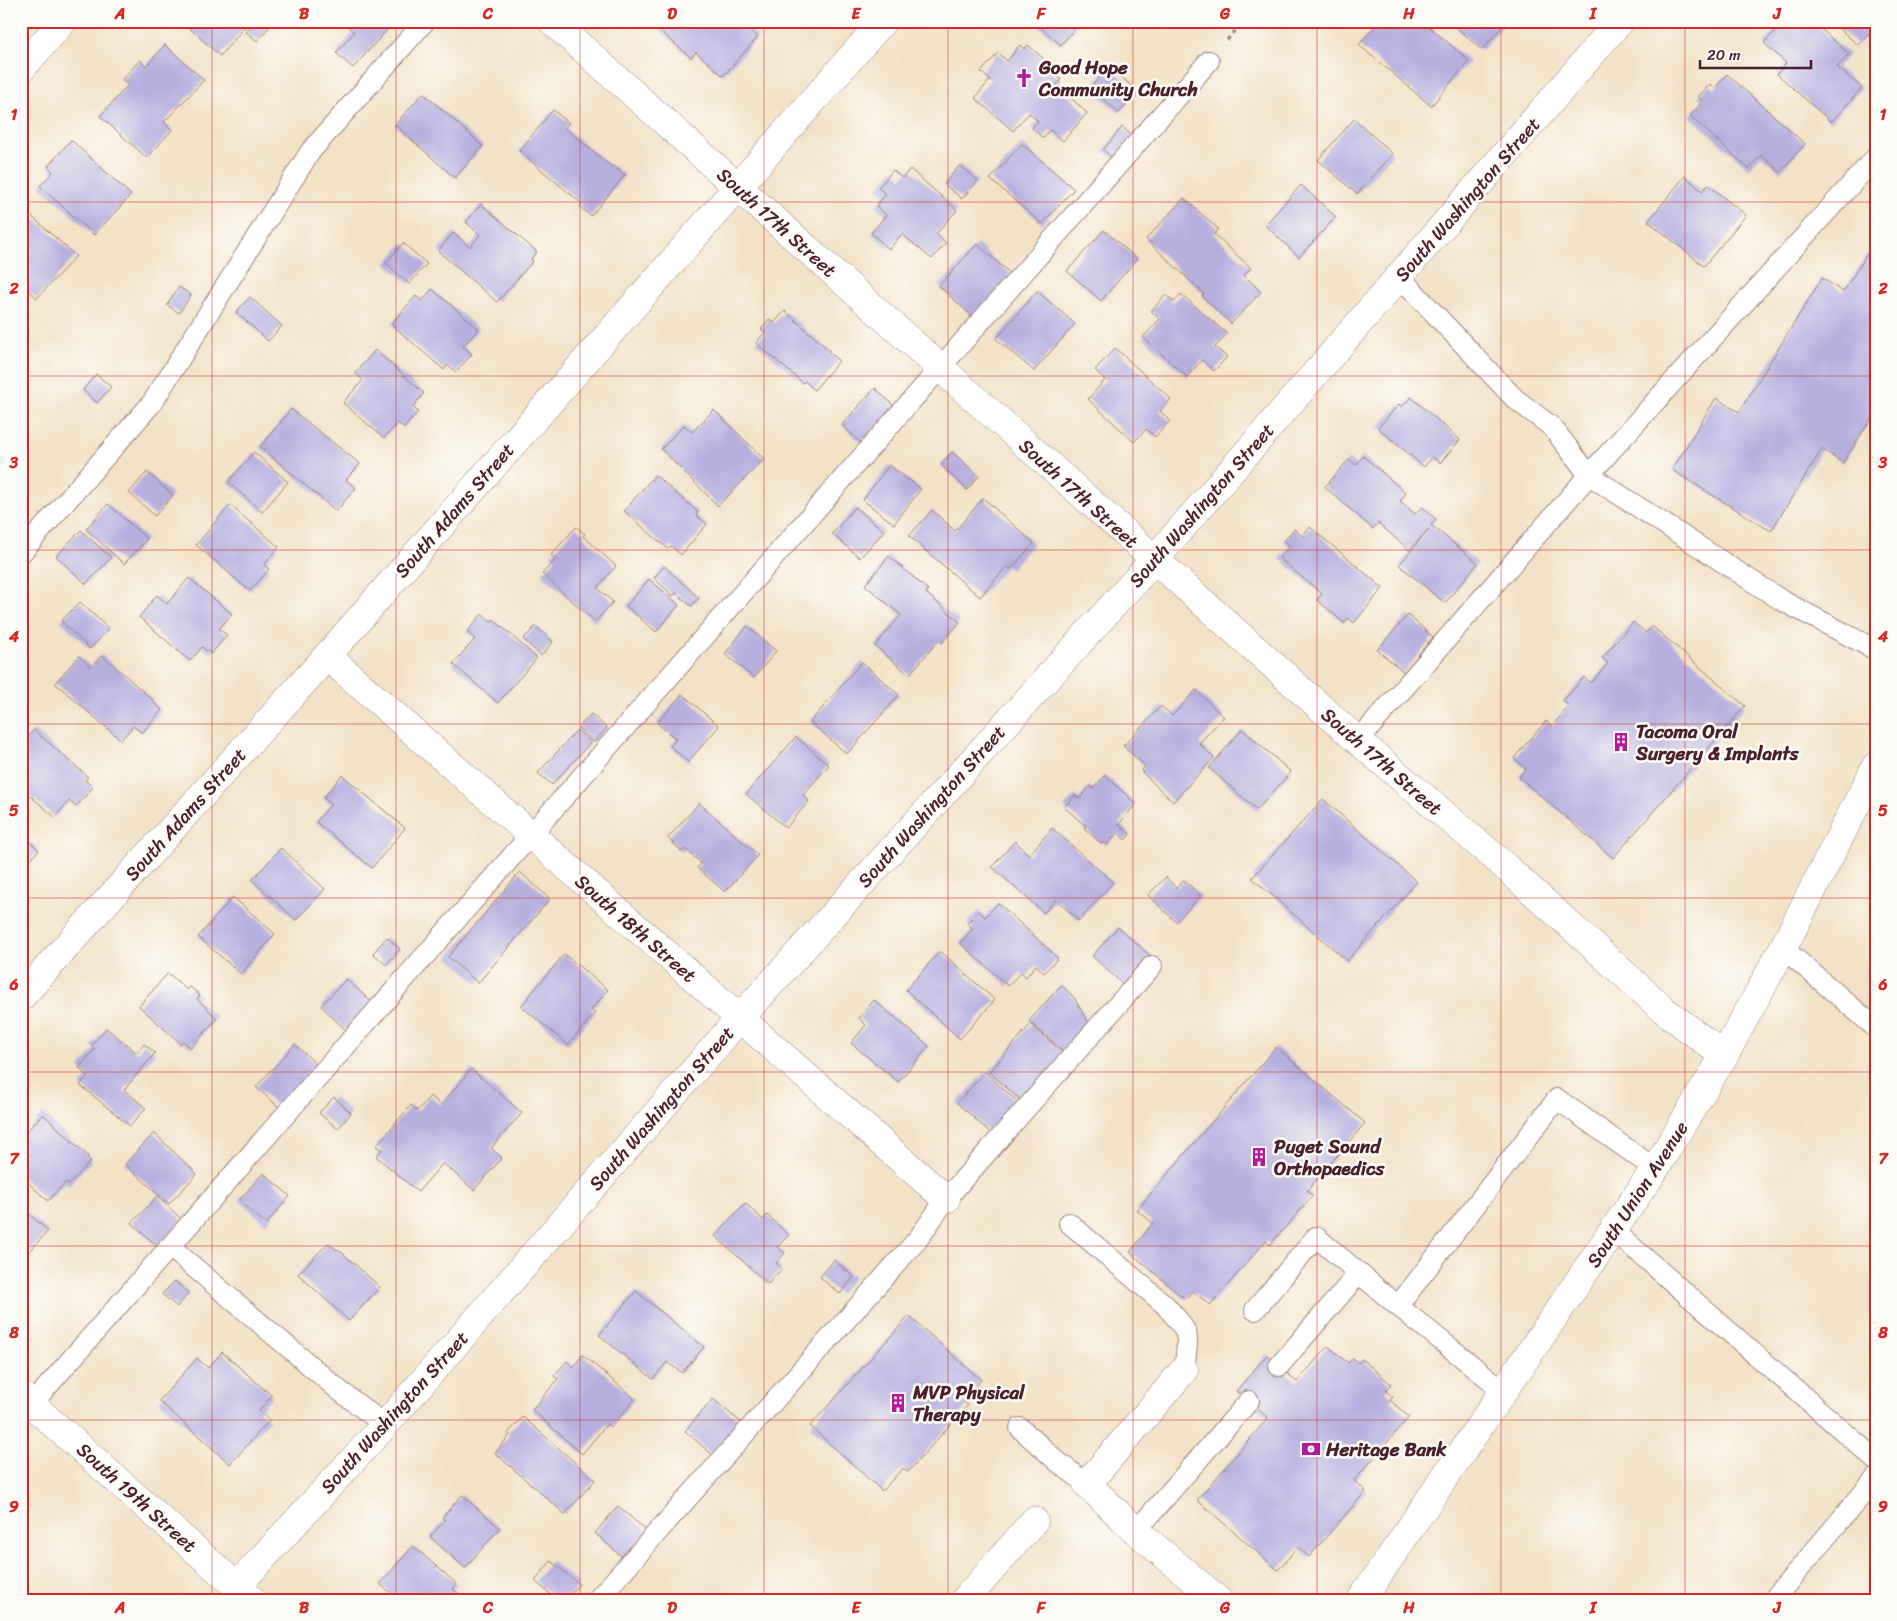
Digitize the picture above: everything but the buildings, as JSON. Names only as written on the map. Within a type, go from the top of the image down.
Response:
[{"type":"street","points":[[21,69],[63,21]]},
{"type":"street","name":"South 17th Street","points":[[552,21],[1358,741],[1500,862],[1664,1010],[1724,1056]]},
{"type":"street","name":"South Adams Street","points":[[21,997],[326,656],[883,21]]},
{"type":"street","name":"South Washington Street","points":[[244,1593],[384,1425],[739,1019],[1154,560],[1620,21]]},
{"type":"street","name":"South 18th Street","points":[[326,656],[946,1199]]},
{"type":"street","name":"South Union Avenue","points":[[1361,1600],[1655,1169],[1724,1056],[1784,948],[1876,766]]},
{"type":"street","points":[[1184,1370],[1087,1484],[1136,1531],[1218,1600]]},
{"type":"street","name":"South 19th Street","points":[[26,1400],[244,1593]]},
{"type":"street","points":[[965,1600],[1034,1521]]},
{"type":"lane","points":[[21,553],[152,403],[310,152],[426,21]]},
{"type":"lane","points":[[26,1400],[170,1247],[1209,61]]},
{"type":"lane","points":[[1358,741],[1521,555],[1588,475],[1876,157]]},
{"type":"lane","points":[[1400,276],[1515,399],[1552,427],[1588,475],[1781,600],[1876,650]]},
{"type":"lane","points":[[1784,948],[1876,1028]]},
{"type":"lane","points":[[597,1600],[918,1238],[946,1199],[1152,966]]},
{"type":"lane","points":[[1398,1306],[1556,1099],[1655,1169]]},
{"type":"lane","points":[[1068,1223],[1164,1304],[1186,1333],[1187,1348],[1184,1370]]},
{"type":"lane","points":[[1613,1230],[1876,1460]]},
{"type":"lane","points":[[1255,1310],[1316,1237],[1504,1391]]},
{"type":"lane","points":[[170,1247],[340,1391],[384,1425]]},
{"type":"lane","points":[[1279,1366],[1359,1273]]},
{"type":"lane","points":[[1136,1531],[1248,1401]]},
{"type":"lane","points":[[1020,1428],[1058,1462],[1087,1484]]},
{"type":"lane","points":[[1773,1600],[1876,1478]]},
{"type":"place","name":"Good Hope Community Church","points":[[1024,78]]},
{"type":"place","name":"Tacoma Oral Surgery & Implants","points":[[1621,742]]},
{"type":"place","name":"Puget Sound Orthopaedics","points":[[1259,1157]]},
{"type":"place","name":"MVP Physical Therapy","points":[[898,1403]]},
{"type":"place","name":"Heritage Bank","points":[[1311,1449]]}]
